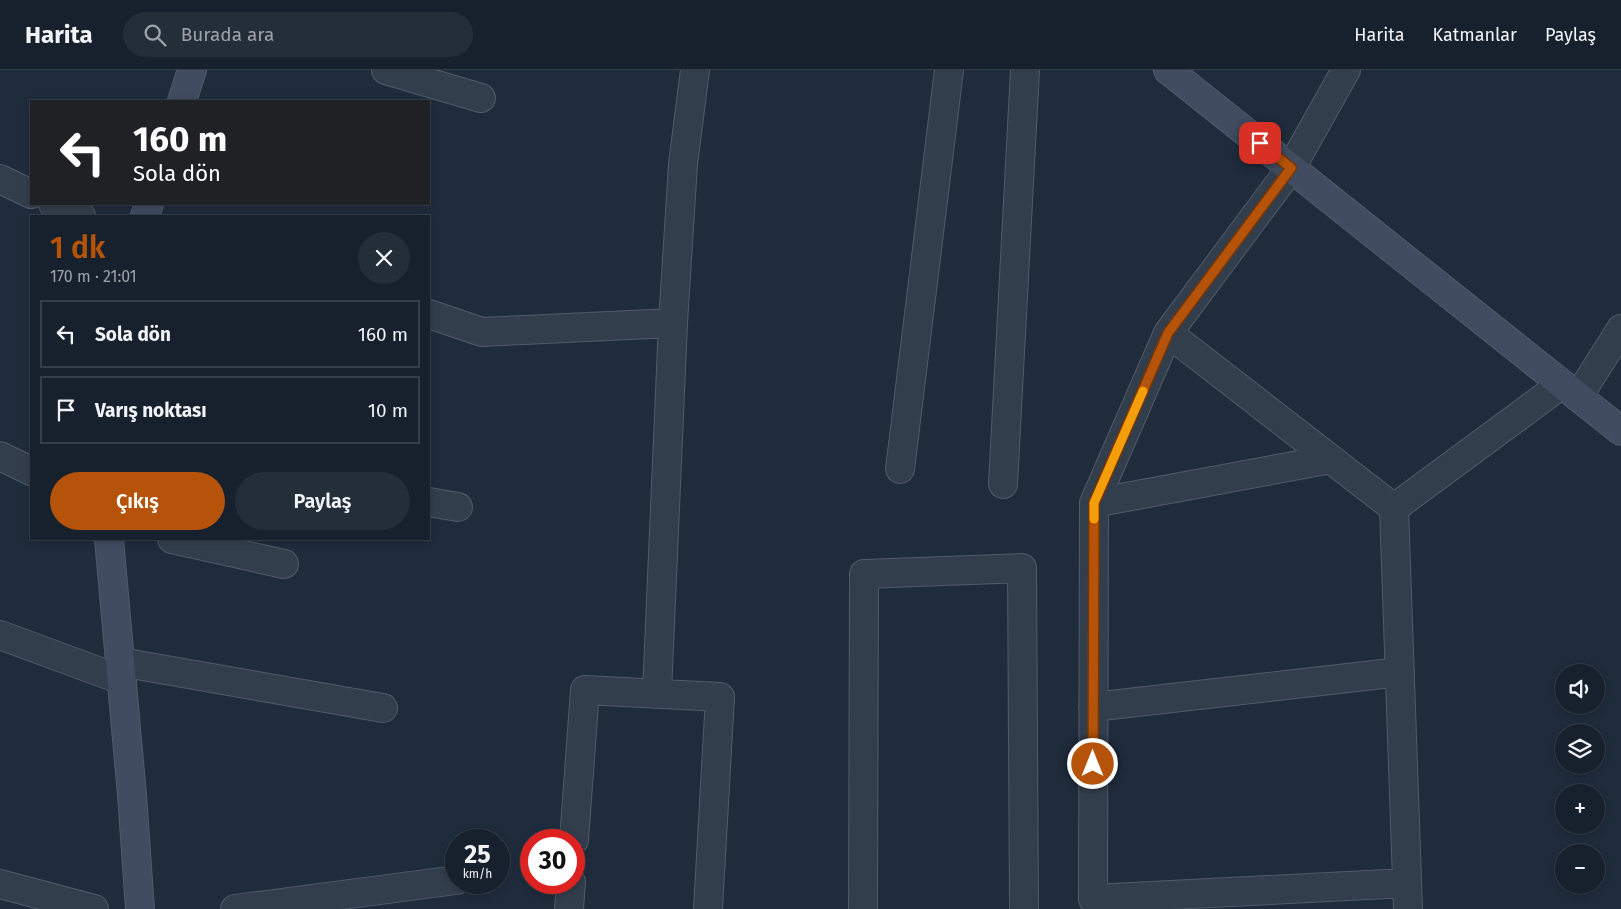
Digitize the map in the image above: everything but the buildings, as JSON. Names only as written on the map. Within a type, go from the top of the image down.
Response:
[{"type":"main road","points":[[182,100],[192,70]]},
{"type":"main road","points":[[1168,70],[1621,431]]},
{"type":"main road","points":[[109,540],[140,909]]},
{"type":"street","points":[[386,70],[481,98]]},
{"type":"street","points":[[657,693],[682,164],[695,70]]},
{"type":"street","points":[[900,469],[949,70]]},
{"type":"street","points":[[1003,484],[1025,70]]},
{"type":"street","points":[[1346,70],[1291,168],[1168,333],[1094,503],[1093,900],[1408,896],[1394,508]]},
{"type":"street","points":[[0,179],[30,194]]},
{"type":"street","points":[[56,205],[79,215]]},
{"type":"street","points":[[430,314],[482,332],[674,323]]},
{"type":"street","points":[[1394,508],[1570,390],[1621,329]]},
{"type":"street","points":[[1168,333],[1394,508]]},
{"type":"street","points":[[0,456],[30,471]]},
{"type":"street","points":[[1094,503],[1331,460]]},
{"type":"street","points":[[430,502],[458,507]]},
{"type":"street","points":[[176,540],[284,564]]},
{"type":"street","points":[[863,909],[864,574],[1022,568],[1024,909]]},
{"type":"street","points":[[0,635],[121,671],[383,708]]},
{"type":"street","points":[[1093,707],[1400,672]]},
{"type":"street","points":[[575,829],[585,690],[720,697],[708,909]]},
{"type":"street","points":[[235,909],[445,881]]},
{"type":"street","points":[[0,884],[94,909]]},
{"type":"street","points":[[568,909],[569,894]]},
{"type":"slow traffic","points":[[1094,519],[1094,503],[1143,391]]},
{"type":"route","points":[[1093,764],[1094,503],[1168,333],[1291,168],[1260,143]]}]
